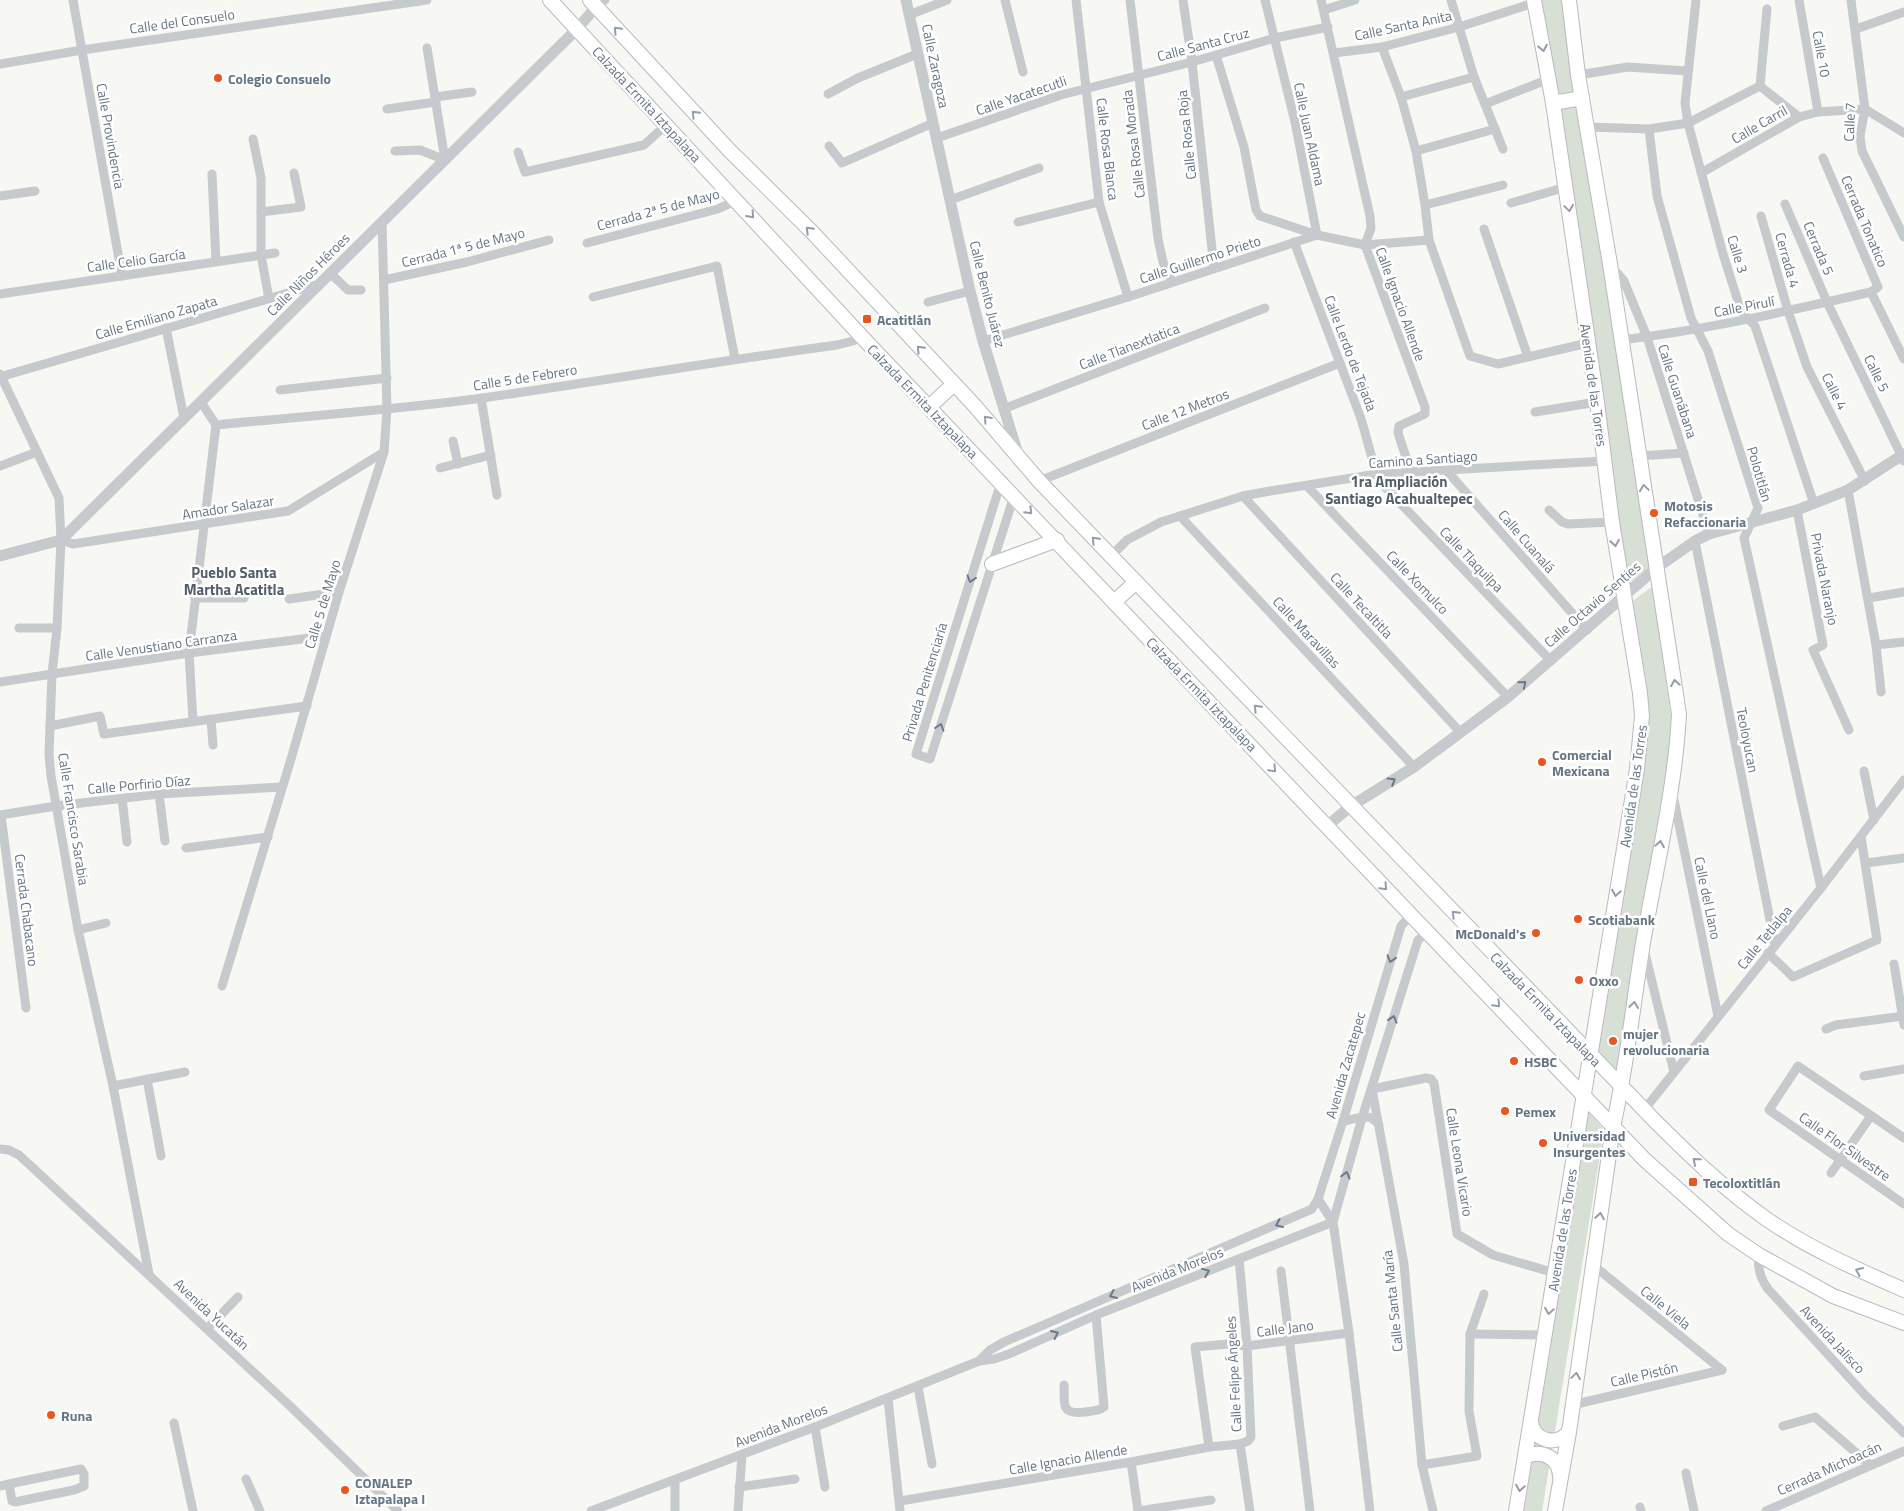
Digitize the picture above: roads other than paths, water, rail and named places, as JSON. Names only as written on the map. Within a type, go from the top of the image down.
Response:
[{"type":"main road","name":"Calzada Ermita Iztapalapa","points":[[550,0],[862,337],[1410,916],[1645,1160],[1728,1234],[1759,1254],[1834,1296],[1904,1324]]},
{"type":"main road","points":[[1555,1511],[1643,944],[1671,785],[1679,714],[1655,569],[1610,264],[1578,75],[1569,0]]},
{"type":"main road","name":"Avenida de las Torres","points":[[1516,1511],[1592,1056],[1641,739],[1642,716],[1640,693],[1612,522],[1597,402],[1566,188],[1549,79],[1534,1]]},
{"type":"main road","name":"Calzada Ermita Iztapalapa","points":[[597,2],[730,152],[812,232],[954,384],[1039,481],[1644,1110],[1691,1156],[1764,1217],[1799,1240],[1849,1266],[1904,1290]]},
{"type":"main road","points":[[1553,104],[1582,98]]},
{"type":"main road","points":[[929,407],[954,384]]},
{"type":"main road","points":[[992,564],[1056,540]]},
{"type":"main road","points":[[1114,602],[1136,582]]},
{"type":"main road","points":[[1531,1422],[1534,1432],[1547,1441],[1557,1440],[1568,1432]]},
{"type":"main road","points":[[1525,1457],[1534,1454],[1548,1456],[1556,1462],[1560,1476]]},
{"type":"street","name":"Calle Provindencia","points":[[73,0],[122,276]]},
{"type":"street","name":"Calle del Consuelo","points":[[0,64],[82,50],[427,0]]},
{"type":"street","name":"Calle Zaragoza","points":[[906,0],[932,123],[937,138]]},
{"type":"street","points":[[910,15],[947,0]]},
{"type":"street","points":[[1005,0],[1024,72]]},
{"type":"street","name":"Calle Rosa Blanca","points":[[1076,0],[1099,202],[1128,297]]},
{"type":"street","name":"Calle Rosa Morada","points":[[1130,0],[1158,239],[1163,262],[1172,282]]},
{"type":"street","name":"Calle Rosa Roja","points":[[1183,0],[1192,62],[1214,268]]},
{"type":"street","name":"Calle Juan Aldama","points":[[1265,0],[1295,122],[1317,235]]},
{"type":"street","points":[[1321,0],[1324,10],[1355,0]]},
{"type":"street","points":[[1451,0],[1474,77],[1503,149]]},
{"type":"street","name":"Calle 3","points":[[1696,0],[1687,71],[1685,103],[1688,123],[1722,254],[1741,311],[1755,326],[1814,504]]},
{"type":"street","name":"Calle 10","points":[[1800,0],[1818,112]]},
{"type":"street","name":"Calle 7","points":[[1852,0],[1865,109],[1860,136],[1862,151],[1904,237]]},
{"type":"street","name":"Calle Santa Anita","points":[[1334,53],[1382,47],[1459,27],[1534,1]]},
{"type":"street","name":"Calle Niños Héroes","points":[[62,540],[578,29],[597,2]]},
{"type":"street","points":[[1760,86],[1767,9]]},
{"type":"street","name":"Calle Ignacio Allende","points":[[1324,10],[1370,216],[1371,228],[1365,245],[1425,407],[1425,414],[1399,426],[1398,433],[1411,472]]},
{"type":"street","points":[[1856,29],[1904,12]]},
{"type":"street","name":"Calle Santa Cruz","points":[[1086,88],[1192,62],[1275,38],[1328,27]]},
{"type":"street","points":[[1382,47],[1400,97],[1416,151],[1429,240],[1470,356],[1498,364],[1588,343]]},
{"type":"street","points":[[427,48],[445,160]]},
{"type":"street","points":[[828,94],[858,78],[917,54]]},
{"type":"street","points":[[1216,55],[1244,147],[1256,210],[1260,216],[1317,235]]},
{"type":"street","points":[[1578,75],[1628,67],[1687,71]]},
{"type":"street","points":[[1400,97],[1474,77]]},
{"type":"street","points":[[1485,104],[1549,79]]},
{"type":"street","points":[[1760,86],[1798,117]]},
{"type":"street","points":[[1587,127],[1649,129],[1688,123],[1760,86]]},
{"type":"street","name":"Calle Yacatecutli","points":[[937,138],[1086,88]]},
{"type":"street","points":[[387,109],[472,92]]},
{"type":"street","points":[[1865,109],[1904,132]]},
{"type":"street","name":"Calle Carril","points":[[1701,173],[1798,117],[1818,112],[1865,109]]},
{"type":"street","points":[[829,146],[842,163],[932,123]]},
{"type":"street","points":[[518,152],[525,172],[644,145],[666,125]]},
{"type":"street","points":[[1416,151],[1495,129]]},
{"type":"street","name":"Polotitlán","points":[[1649,129],[1657,196],[1691,318],[1708,351],[1758,508],[1744,538],[1821,888]]},
{"type":"street","name":"Calle Benito Juárez","points":[[937,138],[970,291],[1018,456]]},
{"type":"street","points":[[254,139],[261,178],[261,255],[269,299]]},
{"type":"street","points":[[395,152],[420,150],[445,160]]},
{"type":"street","name":"Cerrada Tonatico","points":[[1823,158],[1878,287],[1871,292]]},
{"type":"street","points":[[950,200],[1039,168]]},
{"type":"street","points":[[261,212],[301,208],[294,173]]},
{"type":"street","points":[[212,174],[216,262]]},
{"type":"street","points":[[1425,205],[1503,185]]},
{"type":"street","points":[[1511,203],[1566,188]]},
{"type":"street","points":[[0,196],[35,191]]},
{"type":"street","name":"Cerrada 2ª 5 de Mayo","points":[[587,242],[718,209],[737,200]]},
{"type":"street","points":[[1018,222],[1099,202]]},
{"type":"street","name":"Cerrada 5","points":[[1785,204],[1827,302]]},
{"type":"street","name":"Cerrada 4","points":[[1761,216],[1788,311]]},
{"type":"street","name":"Calle 5 de Mayo","points":[[222,986],[307,706],[339,592],[384,452],[387,409],[382,222]]},
{"type":"street","points":[[1484,229],[1528,357]]},
{"type":"street","name":"Calle Guillermo Prieto","points":[[983,341],[1128,297],[1317,235],[1365,245],[1429,240]]},
{"type":"street","name":"Cerrada 1ª 5 de Mayo","points":[[384,280],[468,262],[549,240]]},
{"type":"street","name":"Calle Lerdo de Tejada","points":[[1294,242],[1362,422],[1376,474]]},
{"type":"street","name":"Calle Celio García","points":[[0,294],[275,253]]},
{"type":"street","name":"Calle Guanábana","points":[[1610,264],[1624,281],[1647,337],[1709,534]]},
{"type":"street","points":[[593,297],[717,266],[735,359]]},
{"type":"street","points":[[330,274],[348,290],[361,290]]},
{"type":"street","name":"Calle Emiliano Zapata","points":[[0,376],[319,284]]},
{"type":"street","points":[[928,302],[970,291]]},
{"type":"street","points":[[1871,292],[1904,359]]},
{"type":"street","name":"Calle Pirulí","points":[[1621,340],[1697,329],[1871,292]]},
{"type":"street","name":"Calle 5","points":[[1827,302],[1903,457]]},
{"type":"street","name":"Calle Tlanextlatica","points":[[1003,409],[1265,308]]},
{"type":"street","name":"Calle 4","points":[[1788,311],[1807,367],[1865,481]]},
{"type":"street","points":[[166,328],[184,418]]},
{"type":"street","name":"Calle 5 de Febrero","points":[[216,425],[481,398],[838,345],[862,337]]},
{"type":"street","name":"Calle 12 Metros","points":[[1039,481],[1340,363]]},
{"type":"street","name":"Calle Francisco Sarabia","points":[[0,376],[59,498],[62,540],[57,628],[52,674],[49,754],[56,806],[78,930],[113,1086],[149,1274]]},
{"type":"street","points":[[280,390],[386,378]]},
{"type":"street","points":[[481,398],[497,495]]},
{"type":"street","points":[[194,721],[189,654],[216,425],[201,402]]},
{"type":"street","points":[[1535,412],[1597,402]]},
{"type":"street","points":[[453,441],[458,464]]},
{"type":"street","points":[[0,466],[37,452]]},
{"type":"street","name":"Amador Salazar","points":[[62,540],[73,544],[288,511],[384,452]]},
{"type":"street","points":[[1639,456],[1684,453]]},
{"type":"street","points":[[440,468],[491,455]]},
{"type":"street","name":"Calle Octavio Senties","points":[[1326,826],[1351,806],[1414,767],[1508,697],[1655,569],[1695,541],[1709,534],[1814,504],[1848,490],[1903,457]]},
{"type":"street","name":"Camino a Santiago","points":[[1110,556],[1136,534],[1161,522],[1243,496],[1376,474],[1604,461]]},
{"type":"street","name":"Calle Cuanalá","points":[[1447,471],[1587,630]]},
{"type":"street","name":"Calle Tlaquilpa","points":[[1376,474],[1383,485],[1551,660]]},
{"type":"street","name":"Privada Penitenciaría","points":[[1001,482],[916,754],[930,759],[1014,496]]},
{"type":"street","name":"Calle Xomulco","points":[[1307,486],[1508,697]]},
{"type":"street","points":[[1848,490],[1869,598],[1881,692]]},
{"type":"street","name":"Calle Tecaltitla","points":[[1243,496],[1460,732]]},
{"type":"street","points":[[1549,510],[1562,522],[1568,524],[1612,522]]},
{"type":"street","name":"Privada Naranjo","points":[[1797,510],[1823,645],[1813,650],[1849,730]]},
{"type":"street","name":"Calle Maravillas","points":[[1180,516],[1414,767]]},
{"type":"street","points":[[0,556],[62,540]]},
{"type":"street","name":"Teoloyucan","points":[[1695,541],[1775,944]]},
{"type":"street","points":[[976,561],[992,564]]},
{"type":"street","points":[[289,599],[327,592],[339,592]]},
{"type":"street","points":[[1869,598],[1904,592]]},
{"type":"street","points":[[195,598],[244,598]]},
{"type":"street","points":[[19,628],[57,628]]},
{"type":"street","name":"Calle Venustiano Carranza","points":[[0,682],[326,636]]},
{"type":"street","points":[[1876,645],[1904,642]]},
{"type":"street","points":[[50,726],[100,716],[104,734],[307,706]]},
{"type":"street","points":[[210,719],[213,745]]},
{"type":"street","points":[[1864,770],[1874,820]]},
{"type":"street","name":"Calle Tetlalpa","points":[[1644,1110],[1821,888],[1904,780]]},
{"type":"street","name":"Calle del Llano","points":[[1671,785],[1718,1016]]},
{"type":"street","name":"Calle Porfirio Díaz","points":[[0,815],[56,806],[159,794],[282,786]]},
{"type":"street","points":[[159,794],[165,841]]},
{"type":"street","points":[[122,798],[127,842]]},
{"type":"street","name":"Cerrada Chabacano","points":[[0,815],[26,1008]]},
{"type":"street","points":[[186,848],[268,837]]},
{"type":"street","points":[[1768,953],[1793,976],[1877,940],[1861,837]]},
{"type":"street","points":[[1866,863],[1904,858]]},
{"type":"street","name":"Avenida Zacatepec","points":[[1318,1198],[1401,926],[1410,916]]},
{"type":"street","points":[[78,930],[106,923]]},
{"type":"street","points":[[1370,1511],[1349,1333],[1333,1222],[1362,1118],[1418,940],[1427,932]]},
{"type":"street","points":[[1643,944],[1674,1072]]},
{"type":"street","points":[[1826,1029],[1836,1025],[1903,1019],[1894,964]]},
{"type":"street","name":"Calle Flor Silvestre","points":[[1871,1116],[1798,1066],[1769,1110],[1904,1204]]},
{"type":"street","points":[[1864,1076],[1904,1068]]},
{"type":"street","points":[[113,1086],[185,1072]]},
{"type":"street","name":"Calle Leona Vicario","points":[[1372,1089],[1426,1078],[1431,1079],[1434,1083],[1457,1234],[1493,1255],[1555,1273]]},
{"type":"street","points":[[147,1080],[161,1156]]},
{"type":"street","name":"Calle Santa María","points":[[1372,1089],[1404,1264],[1422,1465],[1433,1511]]},
{"type":"street","points":[[1832,1173],[1871,1116],[1904,1138]]},
{"type":"street","points":[[1343,1121],[1371,1117],[1379,1126]]},
{"type":"street","name":"Avenida Yucatán","points":[[0,1148],[19,1155],[149,1274],[398,1511]]},
{"type":"street","points":[[1318,1198],[1333,1222]]},
{"type":"street","name":"Avenida Morelos","points":[[979,1361],[990,1350],[1027,1332],[1312,1209],[1318,1198]]},
{"type":"street","name":"Avenida Morelos","points":[[595,1510],[888,1399],[979,1361],[994,1359],[1096,1315],[1333,1222]]},
{"type":"street","name":"Avenida Jalisco","points":[[1759,1254],[1757,1265],[1763,1282],[1768,1289],[1865,1395],[1904,1433]]},
{"type":"street","name":"Calle Felipe Ángeles","points":[[1239,1259],[1247,1346],[1251,1437],[1248,1442],[1240,1444],[1250,1511]]},
{"type":"street","name":"Calle Viela","points":[[1592,1265],[1722,1370]]},
{"type":"street","points":[[1281,1271],[1310,1511]]},
{"type":"street","points":[[1422,1465],[1477,1456],[1469,1411],[1470,1334],[1484,1294]]},
{"type":"street","points":[[207,1329],[238,1297]]},
{"type":"street","points":[[1064,1385],[1065,1406],[1072,1414],[1100,1410],[1104,1407],[1096,1315]]},
{"type":"street","points":[[1027,1332],[1032,1344]]},
{"type":"street","name":"Calle Jano","points":[[1209,1447],[1194,1347],[1228,1344],[1247,1346],[1349,1333]]},
{"type":"street","points":[[1470,1334],[1545,1335]]},
{"type":"street","name":"Calle Pistón","points":[[1572,1405],[1722,1370]]},
{"type":"street","points":[[918,1386],[932,1464]]},
{"type":"street","points":[[888,1399],[900,1511]]},
{"type":"street","points":[[1783,1426],[1815,1417],[1870,1465]]},
{"type":"street","points":[[174,1423],[193,1511]]},
{"type":"street","points":[[815,1427],[825,1487]]},
{"type":"street","name":"Calle Ignacio Allende","points":[[900,1501],[1209,1447],[1240,1444]]},
{"type":"street","name":"Cerrada Michoacán","points":[[1766,1511],[1904,1451]]},
{"type":"street","points":[[738,1511],[742,1455]]},
{"type":"street","points":[[1131,1462],[1138,1511],[1211,1500]]},
{"type":"street","points":[[81,1470],[84,1474],[84,1486],[74,1490],[15,1502],[12,1500],[5,1485],[81,1470]]},
{"type":"street","points":[[1686,1473],[1694,1511]]},
{"type":"street","points":[[246,1479],[260,1511]]},
{"type":"street","points":[[739,1487],[795,1479]]},
{"type":"street","points":[[675,1480],[675,1511]]},
{"type":"place","name":"Colegio Consuelo","points":[[218,78]]},
{"type":"place","name":"Acatitlán","points":[[867,319]]},
{"type":"place","name":"Motosis Refaccionaria","points":[[1654,513]]},
{"type":"place","name":"Comercial Mexicana","points":[[1542,762]]},
{"type":"place","name":"Scotiabank","points":[[1578,919]]},
{"type":"place","name":"McDonald's","points":[[1536,933]]},
{"type":"place","name":"Oxxo","points":[[1579,980]]},
{"type":"place","name":"mujer revolucionaria","points":[[1613,1041]]},
{"type":"place","name":"HSBC","points":[[1514,1061]]},
{"type":"place","name":"Pemex","points":[[1505,1111]]},
{"type":"place","name":"Universidad Insurgentes","points":[[1543,1143]]},
{"type":"place","name":"Tecoloxtitlán","points":[[1693,1182]]},
{"type":"place","name":"Runa","points":[[51,1415]]},
{"type":"place","name":"CONALEP Iztapalapa I","points":[[345,1490]]},
{"type":"district","name":"1ra Ampliación Santiago Acahualtepec","points":[[1399,490]]},
{"type":"district","name":"Pueblo Santa Martha Acatitla","points":[[234,580]]}]
